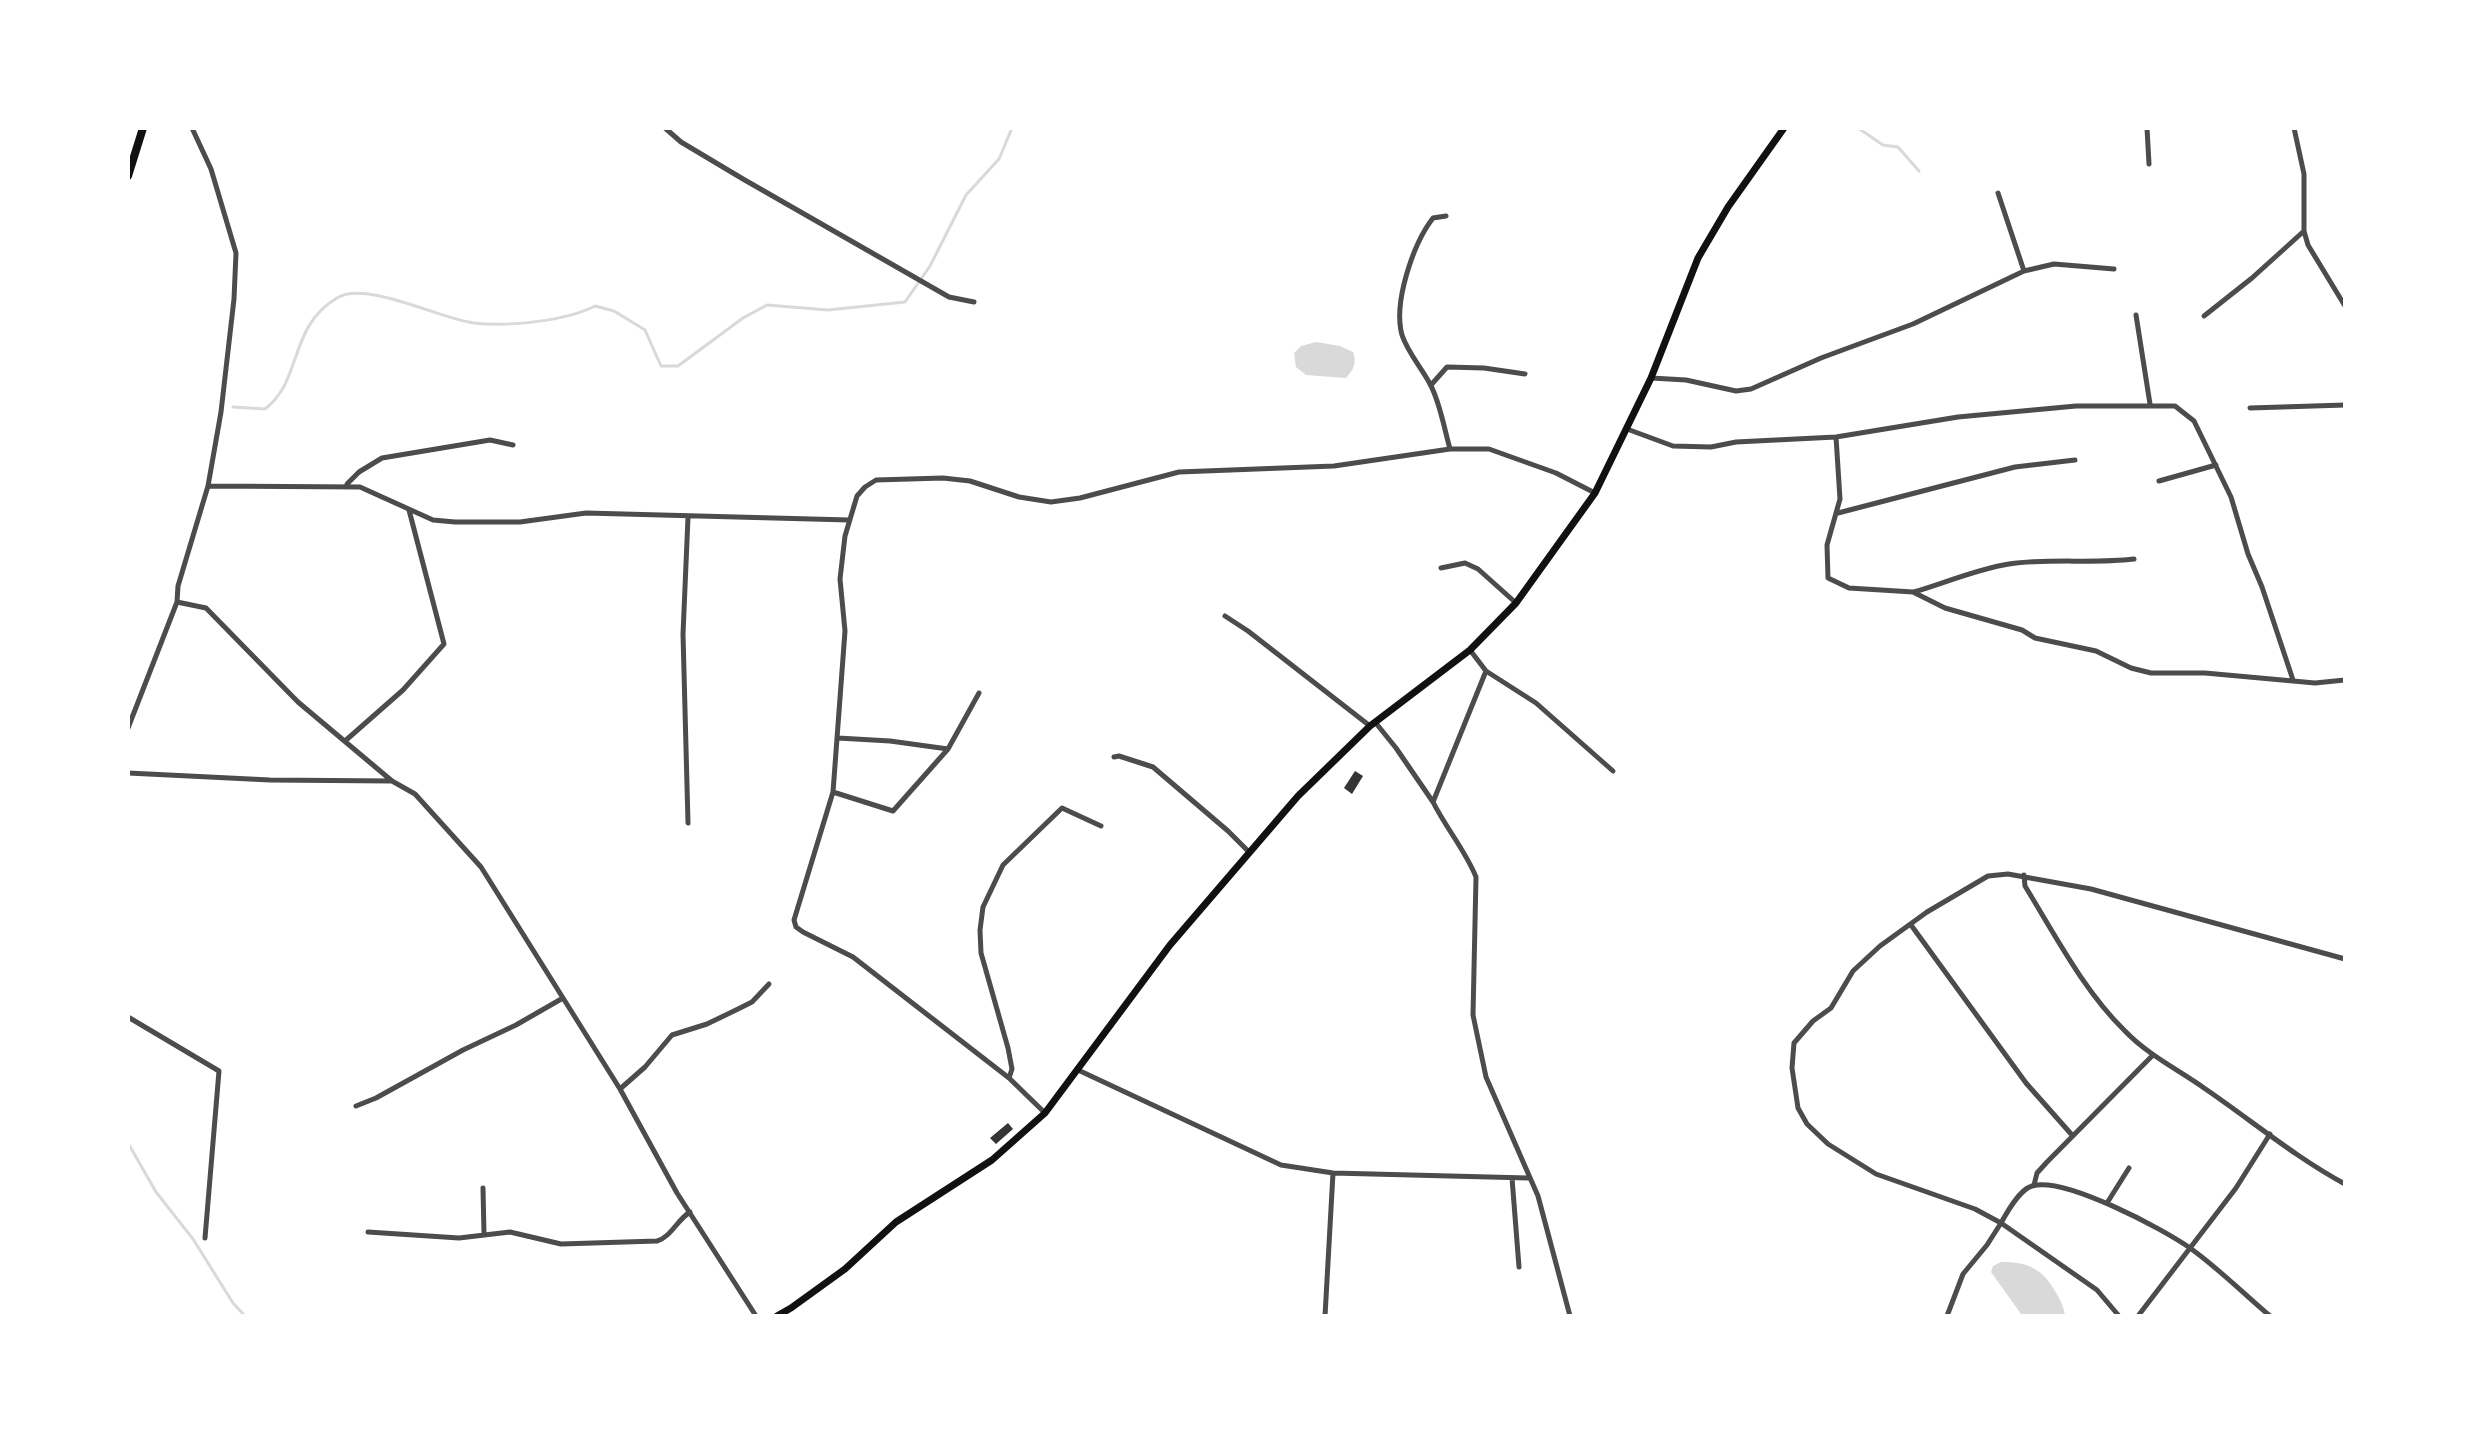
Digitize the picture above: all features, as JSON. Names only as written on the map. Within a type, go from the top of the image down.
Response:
[{"type":"main road","points":[[128,176],[130,160],[143,128]]},
{"type":"main road","points":[[777,1316],[845,1269],[896,1222],[992,1160],[1045,1113],[1170,945],[1298,796],[1372,724],[1470,650],[1516,603],[1595,493],[1651,378],[1698,258],[1728,207],[1784,128]]},
{"type":"street","points":[[128,728],[177,602],[178,586],[208,486],[233,313],[236,253],[211,169],[192,128]]},
{"type":"street","points":[[665,128],[681,142],[743,179],[949,297],[974,302]]},
{"type":"street","points":[[2147,128],[2149,164]]},
{"type":"street","points":[[2294,128],[2304,174],[2304,231],[2308,245],[2345,306]]},
{"type":"street","points":[[1998,193],[2024,271]]},
{"type":"street","points":[[1446,216],[1433,218],[1424,230],[1398,307],[1402,334],[1431,385],[1450,449]]},
{"type":"street","points":[[2204,316],[2304,231]]},
{"type":"street","points":[[1651,378],[1686,380],[1736,391],[1751,389],[1821,358],[1913,324],[2024,271],[2054,264],[2114,269]]},
{"type":"street","points":[[2136,315],[2150,404]]},
{"type":"street","points":[[1431,385],[1447,367],[1525,374]]},
{"type":"street","points":[[2250,408],[2345,405]]},
{"type":"street","points":[[1627,429],[1673,446],[1711,447],[1736,442],[1836,437],[1958,417],[2076,406],[2175,406],[2194,421],[2231,497],[2293,680]]},
{"type":"street","points":[[1836,437],[1840,480],[1838,513],[1827,545],[1828,578],[1849,588],[1913,592],[2006,564],[2062,559],[2111,562],[2134,559]]},
{"type":"street","points":[[347,485],[359,472],[382,458],[490,440],[513,445]]},
{"type":"street","points":[[1045,1113],[1009,1078],[853,957],[796,927],[794,920],[833,792],[845,631],[840,579],[849,520],[857,496],[876,480],[943,478],[970,481],[1019,497],[1051,502],[1080,498],[1179,472],[1334,466],[1450,449],[1489,449],[1556,473],[1595,493]]},
{"type":"street","points":[[1838,513],[2015,467],[2075,460]]},
{"type":"street","points":[[2159,481],[2216,465]]},
{"type":"street","points":[[208,486],[347,485],[360,487],[433,520],[455,522],[520,522],[586,513],[849,520]]},
{"type":"street","points":[[345,741],[403,690],[444,644],[409,510]]},
{"type":"street","points":[[688,517],[683,634],[688,823]]},
{"type":"street","points":[[1441,568],[1465,563],[1478,569],[1516,603]]},
{"type":"street","points":[[1913,592],[1945,608],[2022,630],[2035,638],[2096,651],[2131,668],[2151,673],[2205,673],[2315,683],[2345,680]]},
{"type":"street","points":[[177,602],[206,608],[298,702],[392,781],[415,794],[481,867],[620,1089],[677,1193],[756,1316]]},
{"type":"street","points":[[1225,616],[1391,741],[1468,858],[1476,877],[1473,1015],[1486,1077],[1538,1196],[1570,1316]]},
{"type":"street","points":[[1470,650],[1486,671],[1536,703],[1613,771]]},
{"type":"street","points":[[1433,802],[1486,671]]},
{"type":"street","points":[[833,792],[893,811],[948,749],[979,693]]},
{"type":"street","points":[[838,738],[948,749]]},
{"type":"street","points":[[1114,757],[1153,767],[1251,853]]},
{"type":"street","points":[[128,773],[270,780],[392,781]]},
{"type":"street","points":[[1009,1078],[1012,1069],[1008,1048],[981,953],[983,907],[1003,865],[1062,808],[1101,826]]},
{"type":"street","points":[[2024,875],[2025,886],[2092,991],[2125,1031],[2153,1055],[2193,1080],[2300,1158],[2345,1184]]},
{"type":"street","points":[[2119,1316],[2097,1290],[2001,1223],[1975,1209],[1876,1174],[1828,1144],[1807,1124],[1798,1108],[1792,1068],[1794,1043],[1813,1021],[1831,1008],[1853,971],[1880,946],[1927,912],[1988,876],[2024,875],[2091,889],[2345,959]]},
{"type":"street","points":[[1911,925],[2026,1083],[2072,1135]]},
{"type":"street","points":[[620,1089],[645,1067],[672,1035],[707,1024],[744,1006],[769,984]]},
{"type":"street","points":[[356,1106],[563,998]]},
{"type":"street","points":[[128,1017],[219,1071],[205,1238]]},
{"type":"street","points":[[2034,1185],[2037,1173],[2153,1055]]},
{"type":"street","points":[[1078,1070],[1281,1165],[1333,1173],[1528,1178]]},
{"type":"street","points":[[2138,1316],[2236,1188],[2270,1134]]},
{"type":"street","points":[[2107,1203],[2129,1168]]},
{"type":"street","points":[[1325,1316],[1333,1173]]},
{"type":"street","points":[[1512,1178],[1519,1267]]},
{"type":"street","points":[[1947,1316],[1963,1274],[2026,1190],[2034,1185],[2078,1191],[2189,1247],[2270,1316]]},
{"type":"street","points":[[483,1188],[484,1234]]},
{"type":"street","points":[[368,1232],[459,1238],[510,1232],[561,1244],[657,1241],[663,1240],[681,1217],[690,1212]]},
{"type":"shaded area","points":[[1316,342],[1340,346],[1353,352],[1354,366],[1346,378],[1306,375],[1296,367],[1294,353],[1301,346]]},
{"type":"shaded area","points":[[2001,1262],[2026,1265],[2045,1277],[2063,1306],[2065,1316],[2021,1314],[1991,1272],[1993,1266]]},
{"type":"building","points":[[1355,771],[1363,776],[1352,794],[1344,788]]},
{"type":"building","points":[[1008,1123],[1013,1129],[996,1144],[990,1138]]},
{"type":"waterway","points":[[233,407],[265,409],[285,384],[310,324],[321,310],[337,298],[350,294],[384,297],[460,320],[487,324],[553,319],[595,306],[614,311],[645,330],[661,366],[678,366],[743,318],[767,305],[828,310],[905,302],[930,266],[966,195],[999,159],[1012,128]]},
{"type":"waterway","points":[[1858,128],[1883,145],[1898,147],[1919,171]]},
{"type":"waterway","points":[[128,1143],[156,1192],[193,1239],[233,1303],[245,1316]]}]
